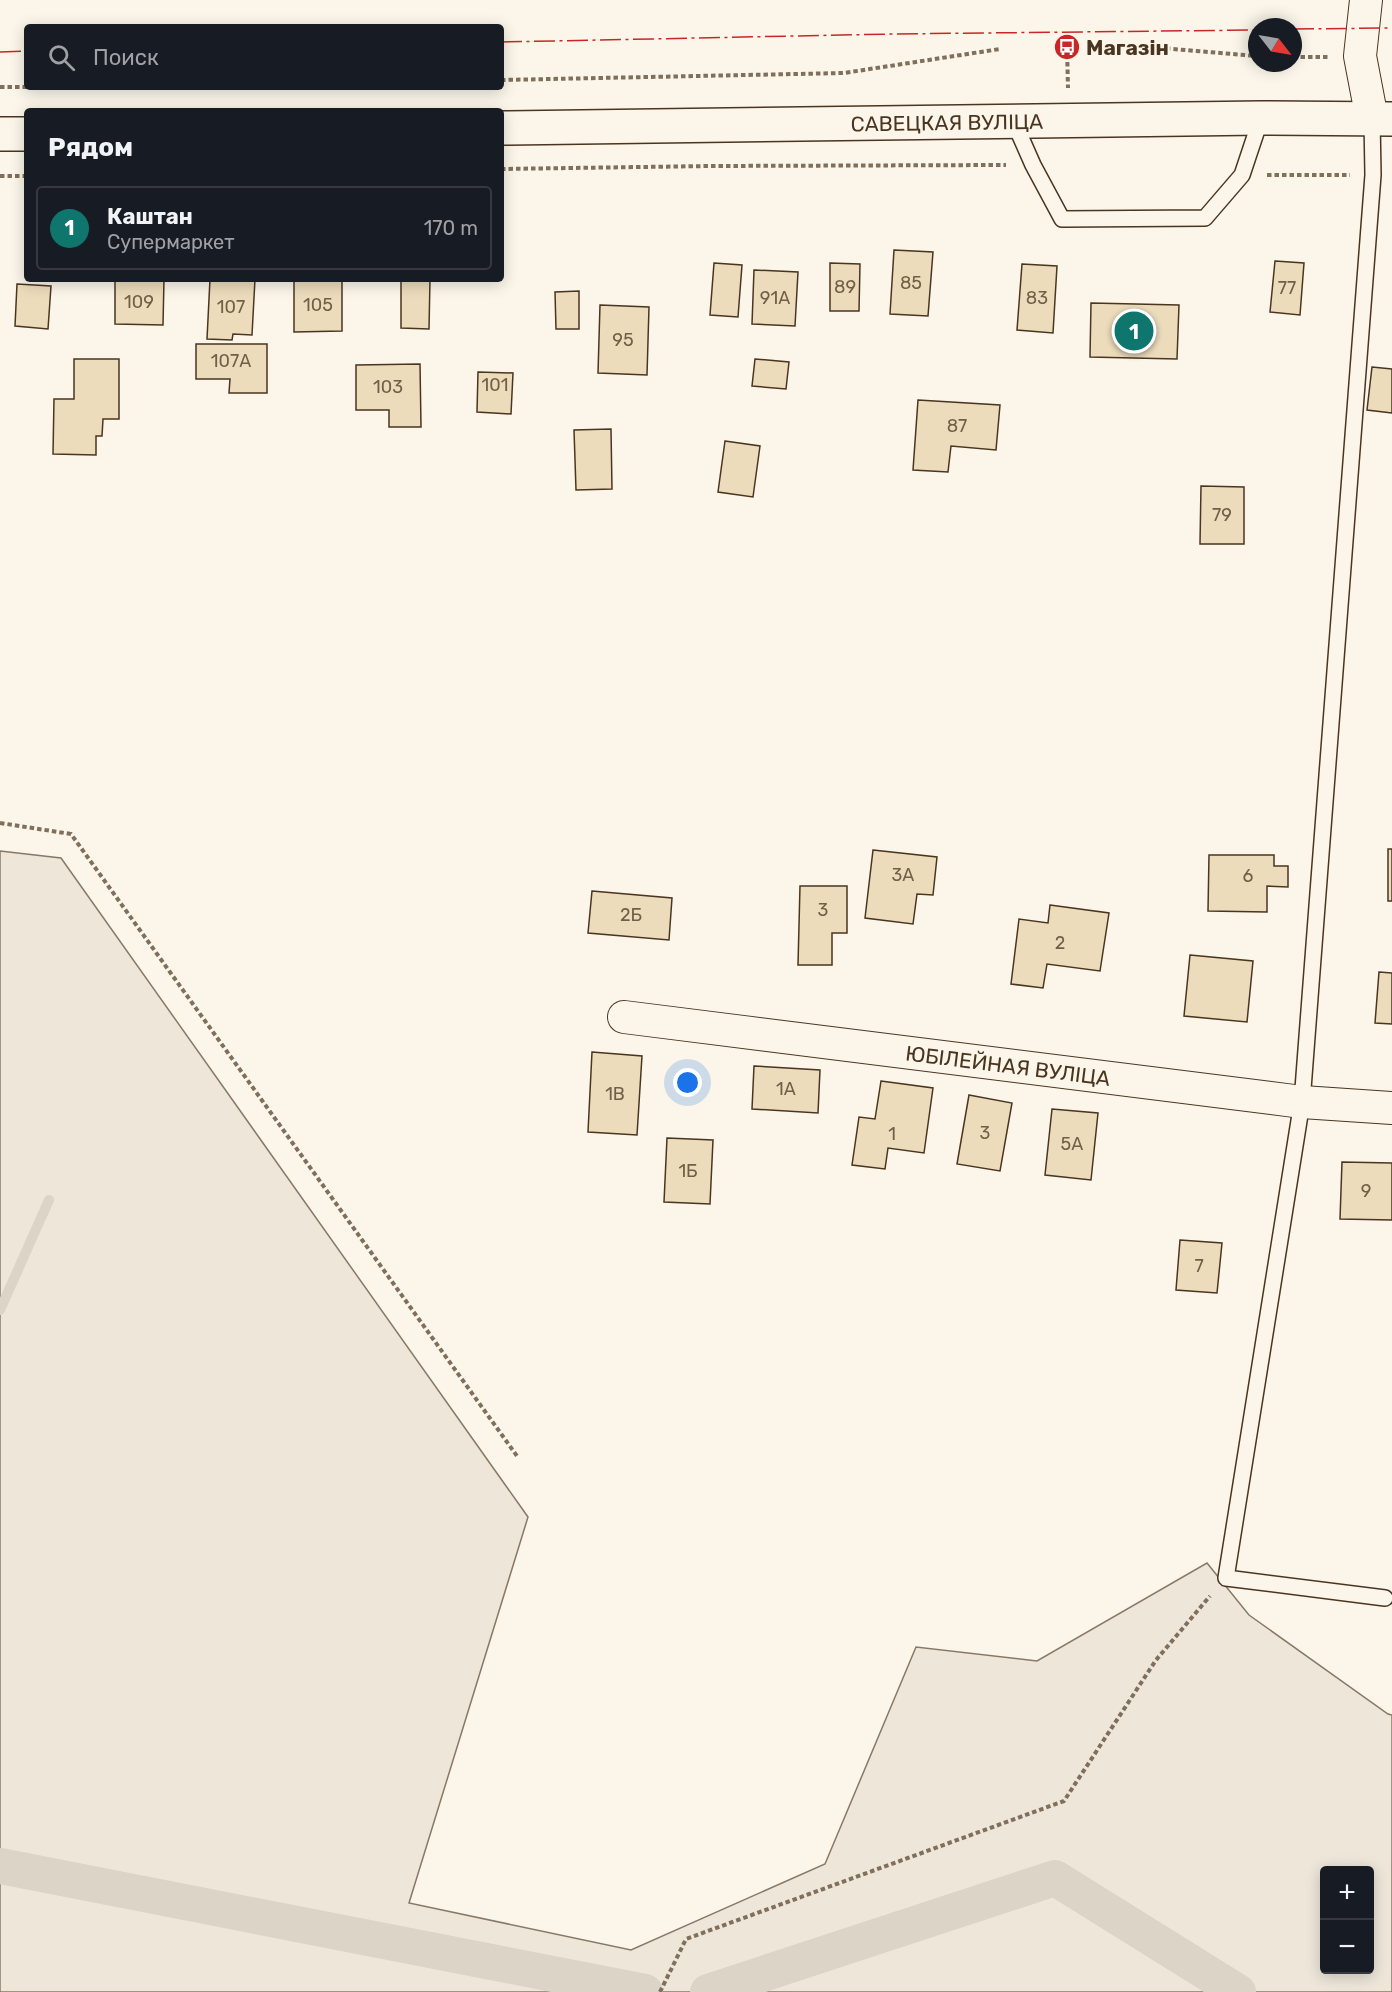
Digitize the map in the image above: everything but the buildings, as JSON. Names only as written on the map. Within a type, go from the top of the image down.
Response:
[{"type":"main road","name":"САВЕЦКАЯ ВУЛІЦА","points":[[504,128],[1261,118],[1382,119]]},
{"type":"main road","points":[[0,134],[24,134]]},
{"type":"street","points":[[1366,0],[1360,56],[1382,119]]},
{"type":"street","name":"ЮБІЛЕЙНАЯ ВУЛІЦА","points":[[624,1017],[1302,1102],[1392,1108]]},
{"type":"lane","points":[[1014,122],[1033,165],[1062,219],[1205,218],[1242,175],[1261,118]]},
{"type":"lane","points":[[1382,119],[1373,175],[1302,1102],[1226,1578],[1385,1598]]},
{"type":"path","points":[[1136,46],[1248,55]]},
{"type":"path","points":[[504,80],[844,74],[1000,49]]},
{"type":"path","points":[[0,87],[24,87]]},
{"type":"path","points":[[504,169],[1033,165]]},
{"type":"path","points":[[1242,175],[1373,175]]},
{"type":"path","points":[[0,176],[24,176]]},
{"type":"path","points":[[0,823],[70,834],[517,1456]]},
{"type":"path","points":[[660,1992],[686,1939],[1064,1801],[1156,1660],[1226,1578]]},
{"type":"shaded area","points":[[0,851],[61,858],[528,1517],[409,1903],[631,1950],[825,1864],[916,1647],[1037,1661],[1207,1563],[1249,1615],[1392,1715],[1392,1992],[0,1992]]},
{"type":"waterway","points":[[0,1310],[49,1200]]},
{"type":"waterway","points":[[0,1866],[645,1992]]},
{"type":"waterway","points":[[708,1992],[1055,1878],[1238,1992]]},
{"type":"power","points":[[1302,29],[1392,28]]},
{"type":"power","points":[[504,42],[1248,30]]},
{"type":"power","points":[[0,52],[24,51]]},
{"type":"place","name":"Магазін","points":[[1067,47]]},
{"type":"place","name":"Каштан","points":[[1134,331]]}]
